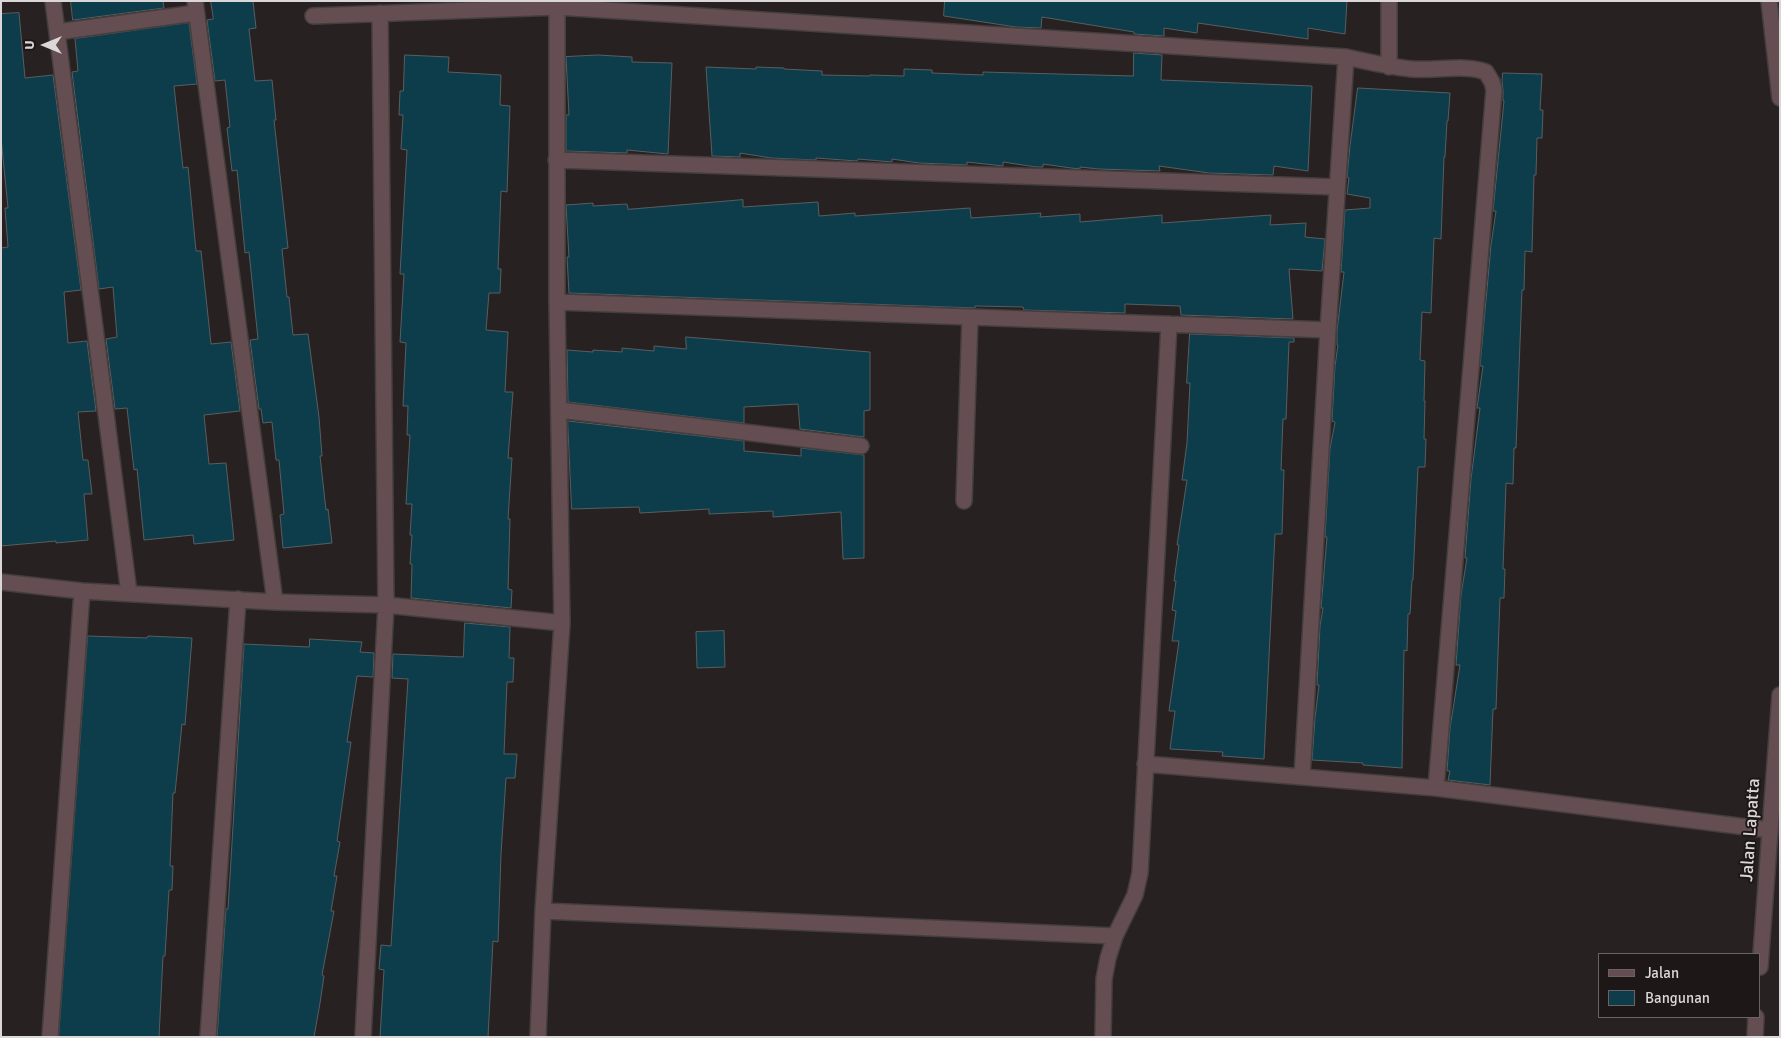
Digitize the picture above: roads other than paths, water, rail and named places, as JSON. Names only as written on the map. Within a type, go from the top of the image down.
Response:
[{"type":"street","points":[[52,1],[129,593]]},
{"type":"street","points":[[1389,1],[1389,67]]},
{"type":"street","points":[[1769,1],[1780,98]]},
{"type":"street","points":[[313,16],[465,6],[557,4],[1346,57],[1389,67],[1482,70],[1486,72],[1494,90],[1436,788]]},
{"type":"street","points":[[538,1037],[543,911],[562,623],[557,302],[557,4]]},
{"type":"street","points":[[57,32],[195,7],[276,602]]},
{"type":"street","points":[[363,1037],[386,605],[380,13]]},
{"type":"street","points":[[1302,777],[1346,57]]},
{"type":"street","points":[[556,160],[1337,186]]},
{"type":"street","points":[[557,302],[1328,330]]},
{"type":"street","points":[[964,502],[970,317]]},
{"type":"street","points":[[1103,1037],[1104,979],[1108,958],[1115,936],[1135,895],[1140,873],[1169,324]]},
{"type":"street","points":[[559,410],[861,446]]},
{"type":"street","points":[[1,582],[82,591],[276,602],[386,605],[562,623]]},
{"type":"street","points":[[50,1037],[82,591]]},
{"type":"street","points":[[208,1037],[238,599]]},
{"type":"street","name":"Jalan Lapatta","points":[[1761,953],[1780,695]]},
{"type":"street","points":[[1145,764],[1436,788],[1770,830]]},
{"type":"street","points":[[543,911],[1115,936]]},
{"type":"street","points":[[1755,1037],[1756,1018]]}]
